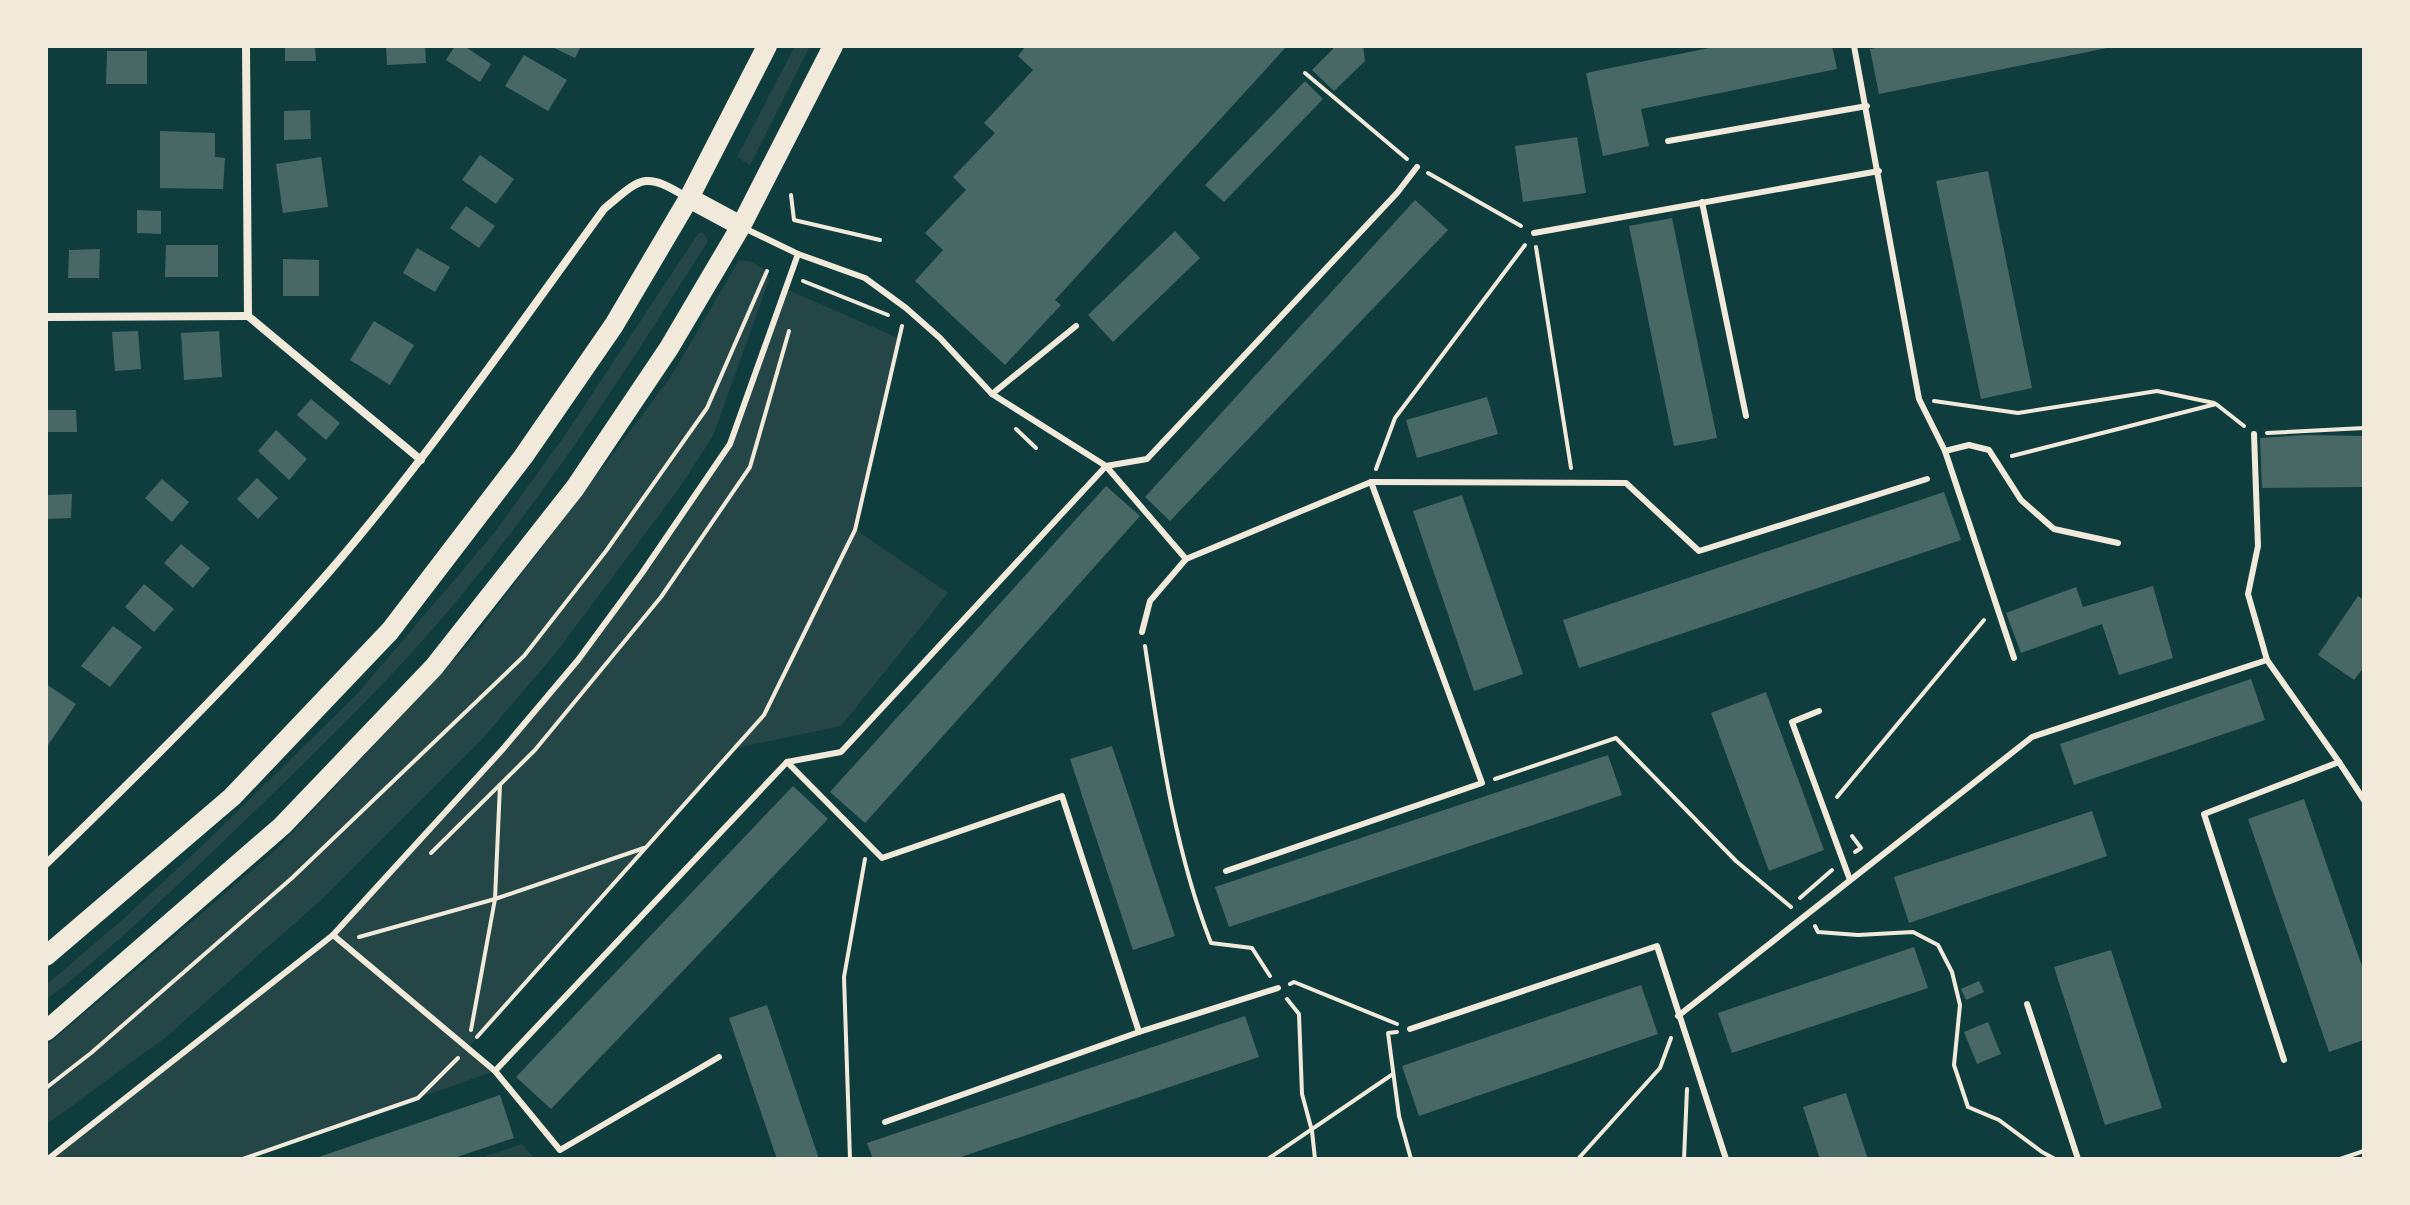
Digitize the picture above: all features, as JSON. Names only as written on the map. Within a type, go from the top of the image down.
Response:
[{"type":"main road","points":[[46,956],[232,797],[390,631],[523,457],[614,325],[689,198],[767,46]]},
{"type":"main road","points":[[46,1031],[282,826],[434,667],[575,488],[669,348],[741,226],[833,46]]},
{"type":"main road","points":[[689,198],[741,226]]},
{"type":"street","points":[[246,46],[248,316]]},
{"type":"street","points":[[46,864],[166,748],[328,572],[421,460],[604,209],[625,191],[645,180],[656,180],[689,198]]},
{"type":"street","points":[[46,317],[248,316],[421,460]]},
{"type":"lane","points":[[1854,46],[1919,399],[1945,451],[2014,658]]},
{"type":"lane","points":[[1668,141],[1867,106]]},
{"type":"lane","points":[[495,1071],[787,762],[841,752],[1106,466],[1147,459],[1397,193],[1417,167]]},
{"type":"lane","points":[[1534,233],[1879,171]]},
{"type":"lane","points":[[1702,202],[1746,416]]},
{"type":"lane","points":[[741,226],[798,254],[865,278],[906,308],[940,338],[992,394],[1106,466],[1186,559]]},
{"type":"lane","points":[[48,1159],[333,935],[502,750],[578,660],[651,561],[730,444],[798,254]]},
{"type":"lane","points":[[992,394],[1076,326]]},
{"type":"lane","points":[[2254,434],[2258,546],[2248,594],[2267,660],[2364,800]]},
{"type":"lane","points":[[1945,451],[1969,445],[1989,450],[2021,500],[2054,529],[2118,543]]},
{"type":"lane","points":[[1142,632],[1150,601],[1186,559],[1371,482],[1626,483],[1699,551],[1927,479]]},
{"type":"lane","points":[[1226,871],[1482,783],[1371,482]]},
{"type":"lane","points":[[1678,1016],[2032,737],[2267,660]]},
{"type":"lane","points":[[1819,711],[1792,722],[1850,880]]},
{"type":"lane","points":[[787,762],[882,858],[1062,796],[1139,1032]]},
{"type":"lane","points":[[2284,1060],[2204,814],[2339,762]]},
{"type":"lane","points":[[333,935],[495,1071],[560,1150]]},
{"type":"lane","points":[[1410,1029],[1657,946],[1726,1159]]},
{"type":"lane","points":[[885,1122],[1139,1032],[1278,988]]},
{"type":"lane","points":[[2027,1004],[2078,1159]]},
{"type":"lane","points":[[555,1159],[560,1150],[719,1057]]},
{"type":"path","points":[[791,195],[794,220],[880,240]]},
{"type":"path","points":[[1371,482],[1395,418],[1534,233]]},
{"type":"path","points":[[1534,233],[1573,483]]},
{"type":"path","points":[[46,1088],[91,1053],[292,878],[524,656],[606,551],[707,408],[767,271]]},
{"type":"path","points":[[243,1159],[418,1098],[468,1048],[764,715],[855,530],[906,308]]},
{"type":"path","points":[[1919,399],[2018,413],[2157,391],[2216,404],[2254,434],[2364,428]]},
{"type":"path","points":[[1995,460],[2216,404]]},
{"type":"path","points":[[1829,807],[1996,605]]},
{"type":"path","points":[[1142,632],[1159,740],[1193,896],[1211,943],[1252,948],[1299,1014],[1302,1094],[1312,1131],[1315,1159]]},
{"type":"path","points":[[468,1048],[495,899],[500,785]]},
{"type":"path","points":[[1790,906],[1861,848],[1845,827]]},
{"type":"path","points":[[850,1159],[844,977],[868,844]]},
{"type":"path","points":[[341,942],[495,899],[646,848]]},
{"type":"path","points":[[1278,988],[1294,982],[1410,1029]]},
{"type":"path","points":[[1578,1159],[1660,1068],[1678,1016]]},
{"type":"path","points":[[1410,1029],[1388,1033],[1399,1116],[1411,1159]]},
{"type":"path","points":[[1684,1159],[1685,1097],[1694,1064]]},
{"type":"path","points":[[1268,1159],[1393,1074]]},
{"type":"path","points":[[2340,1159],[2364,1151]]},
{"type":"shaded area","points":[[795,46],[810,46],[750,165],[737,157]]},
{"type":"shaded area","points":[[702,232],[707,243],[595,415],[505,541],[446,614],[358,709],[266,800],[143,918],[46,1000],[46,985],[203,845],[356,695],[491,537],[563,438]]},
{"type":"shaded area","points":[[739,260],[752,262],[767,271],[769,280],[713,436],[680,487],[554,655],[484,737],[321,900],[166,1037],[46,1125],[46,1046],[277,849],[472,640],[670,378]]},
{"type":"shaded area","points":[[786,289],[900,339],[855,529],[948,593],[841,726],[735,748],[468,1048],[495,1071],[243,1159],[48,1159],[333,935],[502,750],[578,660],[730,444]]},
{"type":"shaded area","points":[[522,1144],[535,1159],[478,1159]]},
{"type":"building","points":[[285,46],[315,46],[316,61],[285,61]]},
{"type":"building","points":[[386,46],[425,46],[426,63],[387,65]]},
{"type":"building","points":[[455,46],[464,46],[491,64],[480,82],[446,60]]},
{"type":"building","points":[[550,46],[581,46],[575,58]]},
{"type":"building","points":[[1026,46],[1287,46],[1055,300],[1061,305],[1005,365],[915,281],[943,250],[925,233],[966,190],[953,177],[995,133],[984,123],[1033,70],[1018,56]]},
{"type":"building","points":[[1333,46],[1363,46],[1365,61],[1334,91],[1312,70]]},
{"type":"building","points":[[1719,46],[1832,46],[1837,69],[1641,109],[1649,146],[1603,156],[1586,73]]},
{"type":"building","points":[[1886,46],[2112,47],[1879,94],[1870,49]]},
{"type":"building","points":[[107,51],[147,51],[147,84],[106,84]]},
{"type":"building","points":[[524,55],[567,80],[548,111],[505,86]]},
{"type":"building","points":[[1305,81],[1323,99],[1224,202],[1205,185]]},
{"type":"building","points":[[310,110],[311,139],[284,140],[284,111]]},
{"type":"building","points":[[160,131],[215,133],[215,157],[225,158],[223,189],[160,188]]},
{"type":"building","points":[[1577,137],[1586,193],[1523,202],[1515,146]]},
{"type":"building","points":[[480,155],[514,179],[496,204],[462,180]]},
{"type":"building","points":[[321,157],[328,207],[283,213],[276,164]]},
{"type":"building","points":[[1988,171],[2032,388],[1981,399],[1936,181]]},
{"type":"building","points":[[1415,200],[1448,230],[1170,521],[1145,497]]},
{"type":"building","points":[[466,206],[495,226],[479,248],[450,228]]},
{"type":"building","points":[[137,210],[161,211],[161,234],[137,233]]},
{"type":"building","points":[[1672,218],[1717,438],[1674,446],[1629,226]]},
{"type":"building","points":[[1175,231],[1200,258],[1113,342],[1088,315]]},
{"type":"building","points":[[166,245],[218,245],[218,277],[165,277]]},
{"type":"building","points":[[417,248],[450,267],[435,292],[403,273]]},
{"type":"building","points":[[100,249],[99,278],[68,278],[69,250]]},
{"type":"building","points":[[283,259],[319,260],[319,296],[283,296]]},
{"type":"building","points":[[374,321],[414,345],[390,385],[350,360]]},
{"type":"building","points":[[138,331],[141,369],[115,371],[112,332]]},
{"type":"building","points":[[219,331],[222,377],[184,380],[181,333]]},
{"type":"building","points":[[1487,397],[1498,434],[1417,458],[1406,420]]},
{"type":"building","points":[[311,399],[340,423],[326,440],[297,415]]},
{"type":"building","points":[[46,410],[76,410],[77,432],[46,432]]},
{"type":"building","points":[[276,430],[307,459],[289,480],[258,451]]},
{"type":"building","points":[[2364,436],[2364,487],[2262,488],[2260,438]]},
{"type":"building","points":[[257,478],[278,498],[258,519],[237,499]]},
{"type":"building","points":[[162,479],[189,502],[172,522],[145,498]]},
{"type":"building","points":[[1106,486],[1140,516],[865,823],[830,792]]},
{"type":"building","points":[[1944,492],[1961,540],[1579,668],[1563,620]]},
{"type":"building","points":[[72,494],[71,518],[46,519],[46,495]]},
{"type":"building","points":[[1462,495],[1523,674],[1474,691],[1413,511]]},
{"type":"building","points":[[181,544],[210,568],[193,588],[164,563]]},
{"type":"building","points":[[144,584],[174,609],[154,632],[125,607]]},
{"type":"building","points":[[2153,586],[2173,658],[2119,675],[2102,624],[2021,653],[2006,613],[2076,587],[2083,607]]},
{"type":"building","points":[[2358,596],[2364,600],[2364,667],[2354,680],[2318,655]]},
{"type":"building","points":[[113,626],[142,647],[110,687],[81,666]]},
{"type":"building","points":[[2251,679],[2265,720],[2074,785],[2060,744]]},
{"type":"building","points":[[46,684],[76,704],[46,748]]},
{"type":"building","points":[[1766,692],[1824,850],[1769,871],[1711,713]]},
{"type":"building","points":[[1112,746],[1175,936],[1133,950],[1070,759]]},
{"type":"building","points":[[1608,755],[1622,795],[1229,927],[1215,887]]},
{"type":"building","points":[[793,786],[828,819],[551,1109],[516,1077]]},
{"type":"building","points":[[2304,799],[2364,972],[2364,1040],[2329,1052],[2248,819]]},
{"type":"building","points":[[2092,811],[2107,856],[1909,923],[1894,877]]},
{"type":"building","points":[[1914,947],[1928,988],[1732,1053],[1718,1013]]},
{"type":"building","points":[[2111,950],[2162,1108],[2105,1125],[2054,967]]},
{"type":"building","points":[[1979,981],[1984,992],[1966,1000],[1961,989]]},
{"type":"building","points":[[1641,985],[1658,1034],[1419,1116],[1402,1066]]},
{"type":"building","points":[[767,1005],[819,1159],[777,1159],[729,1018]]},
{"type":"building","points":[[1245,1016],[1259,1057],[955,1159],[873,1159],[867,1143]]},
{"type":"building","points":[[1988,1022],[2001,1054],[1977,1064],[1964,1032]]},
{"type":"building","points":[[1846,1093],[1868,1159],[1820,1159],[1803,1107]]},
{"type":"building","points":[[500,1095],[514,1138],[451,1159],[313,1159]]}]
